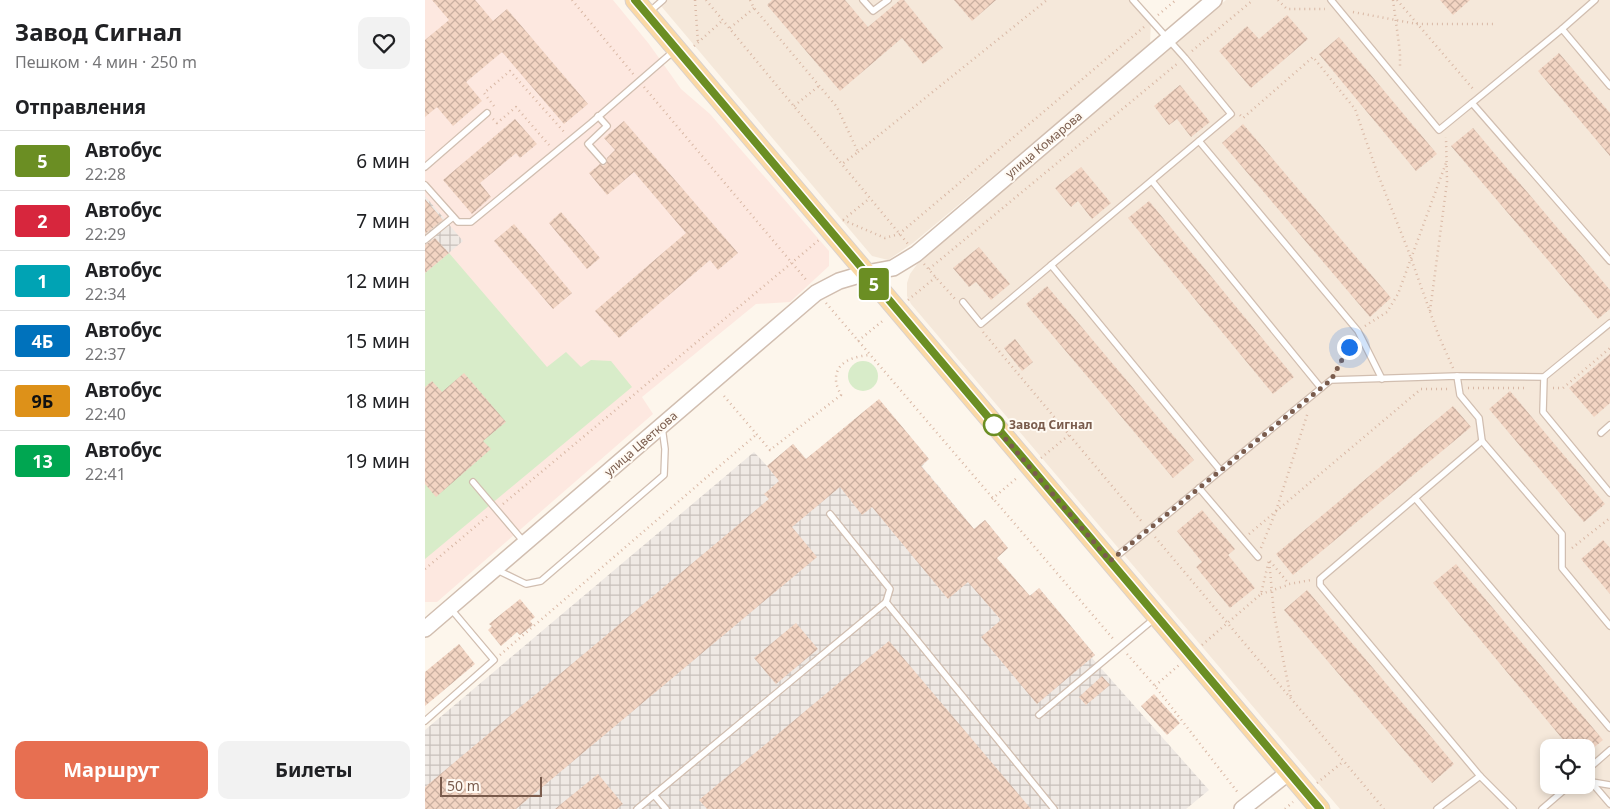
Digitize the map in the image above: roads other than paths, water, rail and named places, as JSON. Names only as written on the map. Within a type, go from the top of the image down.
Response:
[{"type":"main road","points":[[641,7],[676,49],[837,225],[866,273],[1321,809]]},
{"type":"street","name":"улица Комарова","points":[[866,273],[893,268],[916,254],[1214,0]]},
{"type":"street","name":"улица Цветкова","points":[[425,628],[817,293],[839,281],[866,273]]},
{"type":"street","points":[[1245,807],[1289,772]]},
{"type":"lane","points":[[641,7],[663,0]]},
{"type":"lane","points":[[863,0],[873,12],[888,0]]},
{"type":"lane","points":[[961,304],[981,324],[1231,114],[1185,58],[1133,0]]},
{"type":"lane","points":[[1331,0],[1439,130],[1563,29],[1595,0]]},
{"type":"lane","points":[[1563,29],[1610,86]]},
{"type":"lane","points":[[425,186],[458,222],[471,222],[571,140],[676,49]]},
{"type":"lane","points":[[1472,103],[1610,262]]},
{"type":"lane","points":[[425,167],[487,113]]},
{"type":"lane","points":[[599,116],[607,126],[588,144],[603,161]]},
{"type":"lane","points":[[1199,141],[1358,331],[1382,378]]},
{"type":"lane","points":[[1152,180],[1321,388]]},
{"type":"lane","points":[[425,240],[453,216]]},
{"type":"lane","points":[[1051,265],[1220,470]]},
{"type":"lane","points":[[1110,561],[1331,380],[1457,376],[1544,377],[1610,324]]},
{"type":"lane","points":[[1457,376],[1460,395],[1479,418],[1483,441],[1562,534],[1562,568],[1610,626]]},
{"type":"lane","points":[[1544,377],[1543,412],[1610,493]]},
{"type":"lane","points":[[1601,433],[1610,425]]},
{"type":"lane","points":[[495,569],[526,584],[541,581],[664,476],[665,449],[662,426]]},
{"type":"lane","points":[[1483,441],[1320,579],[1320,585],[1480,776],[1513,809]]},
{"type":"lane","points":[[473,482],[526,543]]},
{"type":"lane","points":[[1199,488],[1243,539],[1259,554]]},
{"type":"lane","points":[[1415,498],[1610,728]]},
{"type":"lane","points":[[637,809],[886,602],[889,589],[830,514]]},
{"type":"lane","points":[[886,602],[1054,809]]},
{"type":"lane","points":[[425,722],[494,660],[449,608]]},
{"type":"lane","points":[[1039,715],[1157,616]]},
{"type":"lane","points":[[1595,762],[1610,750]]},
{"type":"lane","points":[[1437,809],[1480,776]]},
{"type":"lane","points":[[1595,782],[1610,785]]},
{"type":"lane","points":[[1595,786],[1610,804]]},
{"type":"lane","points":[[1542,809],[1560,794]]},
{"type":"lane","points":[[654,795],[666,809]]},
{"type":"place","name":"Завод Сигнал","points":[[994,425]]}]
